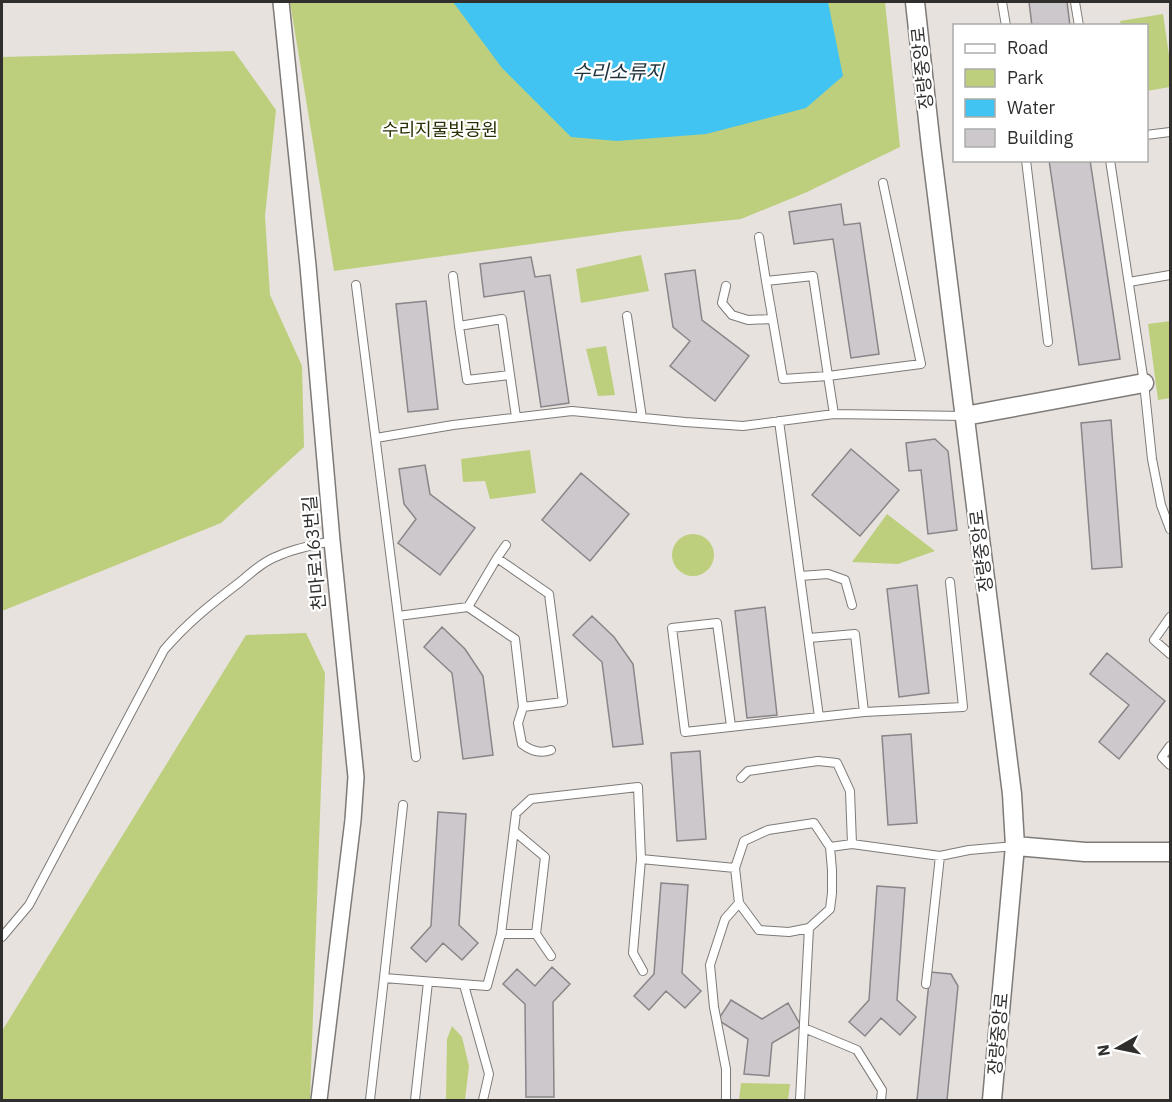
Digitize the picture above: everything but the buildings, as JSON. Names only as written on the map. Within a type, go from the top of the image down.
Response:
[{"type":"street","name":"천마로163번길","points":[[280,2],[308,266],[332,541],[356,777],[319,1101]]},
{"type":"street","name":"장량중앙로","points":[[915,2],[1012,794],[1015,846],[992,1101]]},
{"type":"street","points":[[965,416],[1144,383]]},
{"type":"street","points":[[1015,846],[1085,852],[1170,852]]},
{"type":"lane","points":[[1002,2],[1006,24]]},
{"type":"lane","points":[[1075,2],[1079,24]]},
{"type":"lane","points":[[1148,135],[1170,132]]},
{"type":"lane","points":[[1026,162],[1048,342]]},
{"type":"lane","points":[[1110,162],[1144,383],[1152,459],[1161,505],[1170,529]]},
{"type":"lane","points":[[759,237],[783,379],[828,376],[921,364],[883,183]]},
{"type":"lane","points":[[1129,282],[1170,275]]},
{"type":"lane","points":[[453,276],[467,380],[510,375]]},
{"type":"lane","points":[[766,281],[813,276],[834,414]]},
{"type":"lane","points":[[356,285],[416,757]]},
{"type":"lane","points":[[726,286],[722,303],[732,315],[748,320],[772,319]]},
{"type":"lane","points":[[627,316],[642,418]]},
{"type":"lane","points":[[459,326],[502,318],[516,417]]},
{"type":"lane","points":[[376,438],[453,425],[572,411],[743,426],[834,414],[965,416]]},
{"type":"lane","points":[[779,421],[819,717]]},
{"type":"lane","points":[[2,937],[29,904],[164,650],[201,612],[258,567],[276,556],[332,541]]},
{"type":"lane","points":[[468,607],[506,545]]},
{"type":"lane","points":[[497,558],[549,594],[563,702],[523,707]]},
{"type":"lane","points":[[800,576],[828,574],[845,580],[852,605]]},
{"type":"lane","points":[[731,726],[717,623],[672,628],[685,732],[864,712],[963,707],[950,582]]},
{"type":"lane","points":[[398,616],[468,607],[514,639],[523,707],[518,723],[522,744],[531,751],[551,750]]},
{"type":"lane","points":[[1170,618],[1154,640],[1170,654]]},
{"type":"lane","points":[[808,638],[855,634],[864,712]]},
{"type":"lane","points":[[1170,746],[1162,757],[1170,765]]},
{"type":"lane","points":[[741,778],[748,771],[818,761],[837,763],[850,791],[852,844]]},
{"type":"lane","points":[[384,978],[487,986],[501,934],[516,813],[531,799],[638,787],[641,859],[633,953],[643,971]]},
{"type":"lane","points":[[370,1101],[403,805]]},
{"type":"lane","points":[[814,823],[830,847],[832,893],[830,909],[809,928],[789,932],[759,930],[739,903],[735,868],[744,841],[768,830],[814,823]]},
{"type":"lane","points":[[514,831],[545,857],[536,934],[551,956]]},
{"type":"lane","points":[[830,847],[852,844],[940,856],[969,850],[1015,846]]},
{"type":"lane","points":[[926,984],[940,856]]},
{"type":"lane","points":[[641,859],[735,868]]},
{"type":"lane","points":[[726,1101],[726,1069],[714,1007],[710,965],[725,919],[739,903]]},
{"type":"lane","points":[[800,1101],[809,928]]},
{"type":"lane","points":[[501,934],[536,934]]},
{"type":"lane","points":[[415,1101],[428,982]]},
{"type":"lane","points":[[464,985],[489,1074],[483,1101]]},
{"type":"lane","points":[[804,1028],[857,1050],[882,1090],[882,1101]]},
{"type":"green space","name":"수리지물빛공원","points":[[290,2],[885,2],[900,147],[807,192],[741,219],[626,231],[334,271]]},
{"type":"green space","points":[[1163,14],[1170,62],[1170,87],[1148,91],[1148,24],[1121,24],[1120,21]]},
{"type":"green space","points":[[234,51],[276,110],[265,216],[270,295],[302,366],[304,447],[221,523],[2,611],[2,57]]},
{"type":"green space","points":[[641,255],[649,291],[581,303],[576,269]]},
{"type":"green space","points":[[1170,321],[1170,398],[1158,400],[1148,324]]},
{"type":"green space","points":[[606,346],[615,395],[598,396],[586,349]]},
{"type":"green space","points":[[530,450],[536,493],[490,499],[485,481],[463,482],[461,459]]},
{"type":"green space","points":[[887,514],[935,551],[898,564],[852,562]]},
{"type":"green space","points":[[693,534],[708,540],[714,555],[708,570],[693,576],[678,570],[672,555],[678,540]]},
{"type":"green space","points":[[306,633],[325,673],[310,1100],[2,1100],[2,1031],[246,635]]},
{"type":"green space","points":[[452,1026],[462,1037],[469,1066],[465,1100],[446,1100],[447,1039]]},
{"type":"green space","points":[[741,1083],[790,1084],[788,1100],[739,1100]]},
{"type":"water","name":"수리소류지","points":[[453,2],[828,2],[843,76],[806,108],[706,134],[617,141],[571,137],[502,68]]}]
